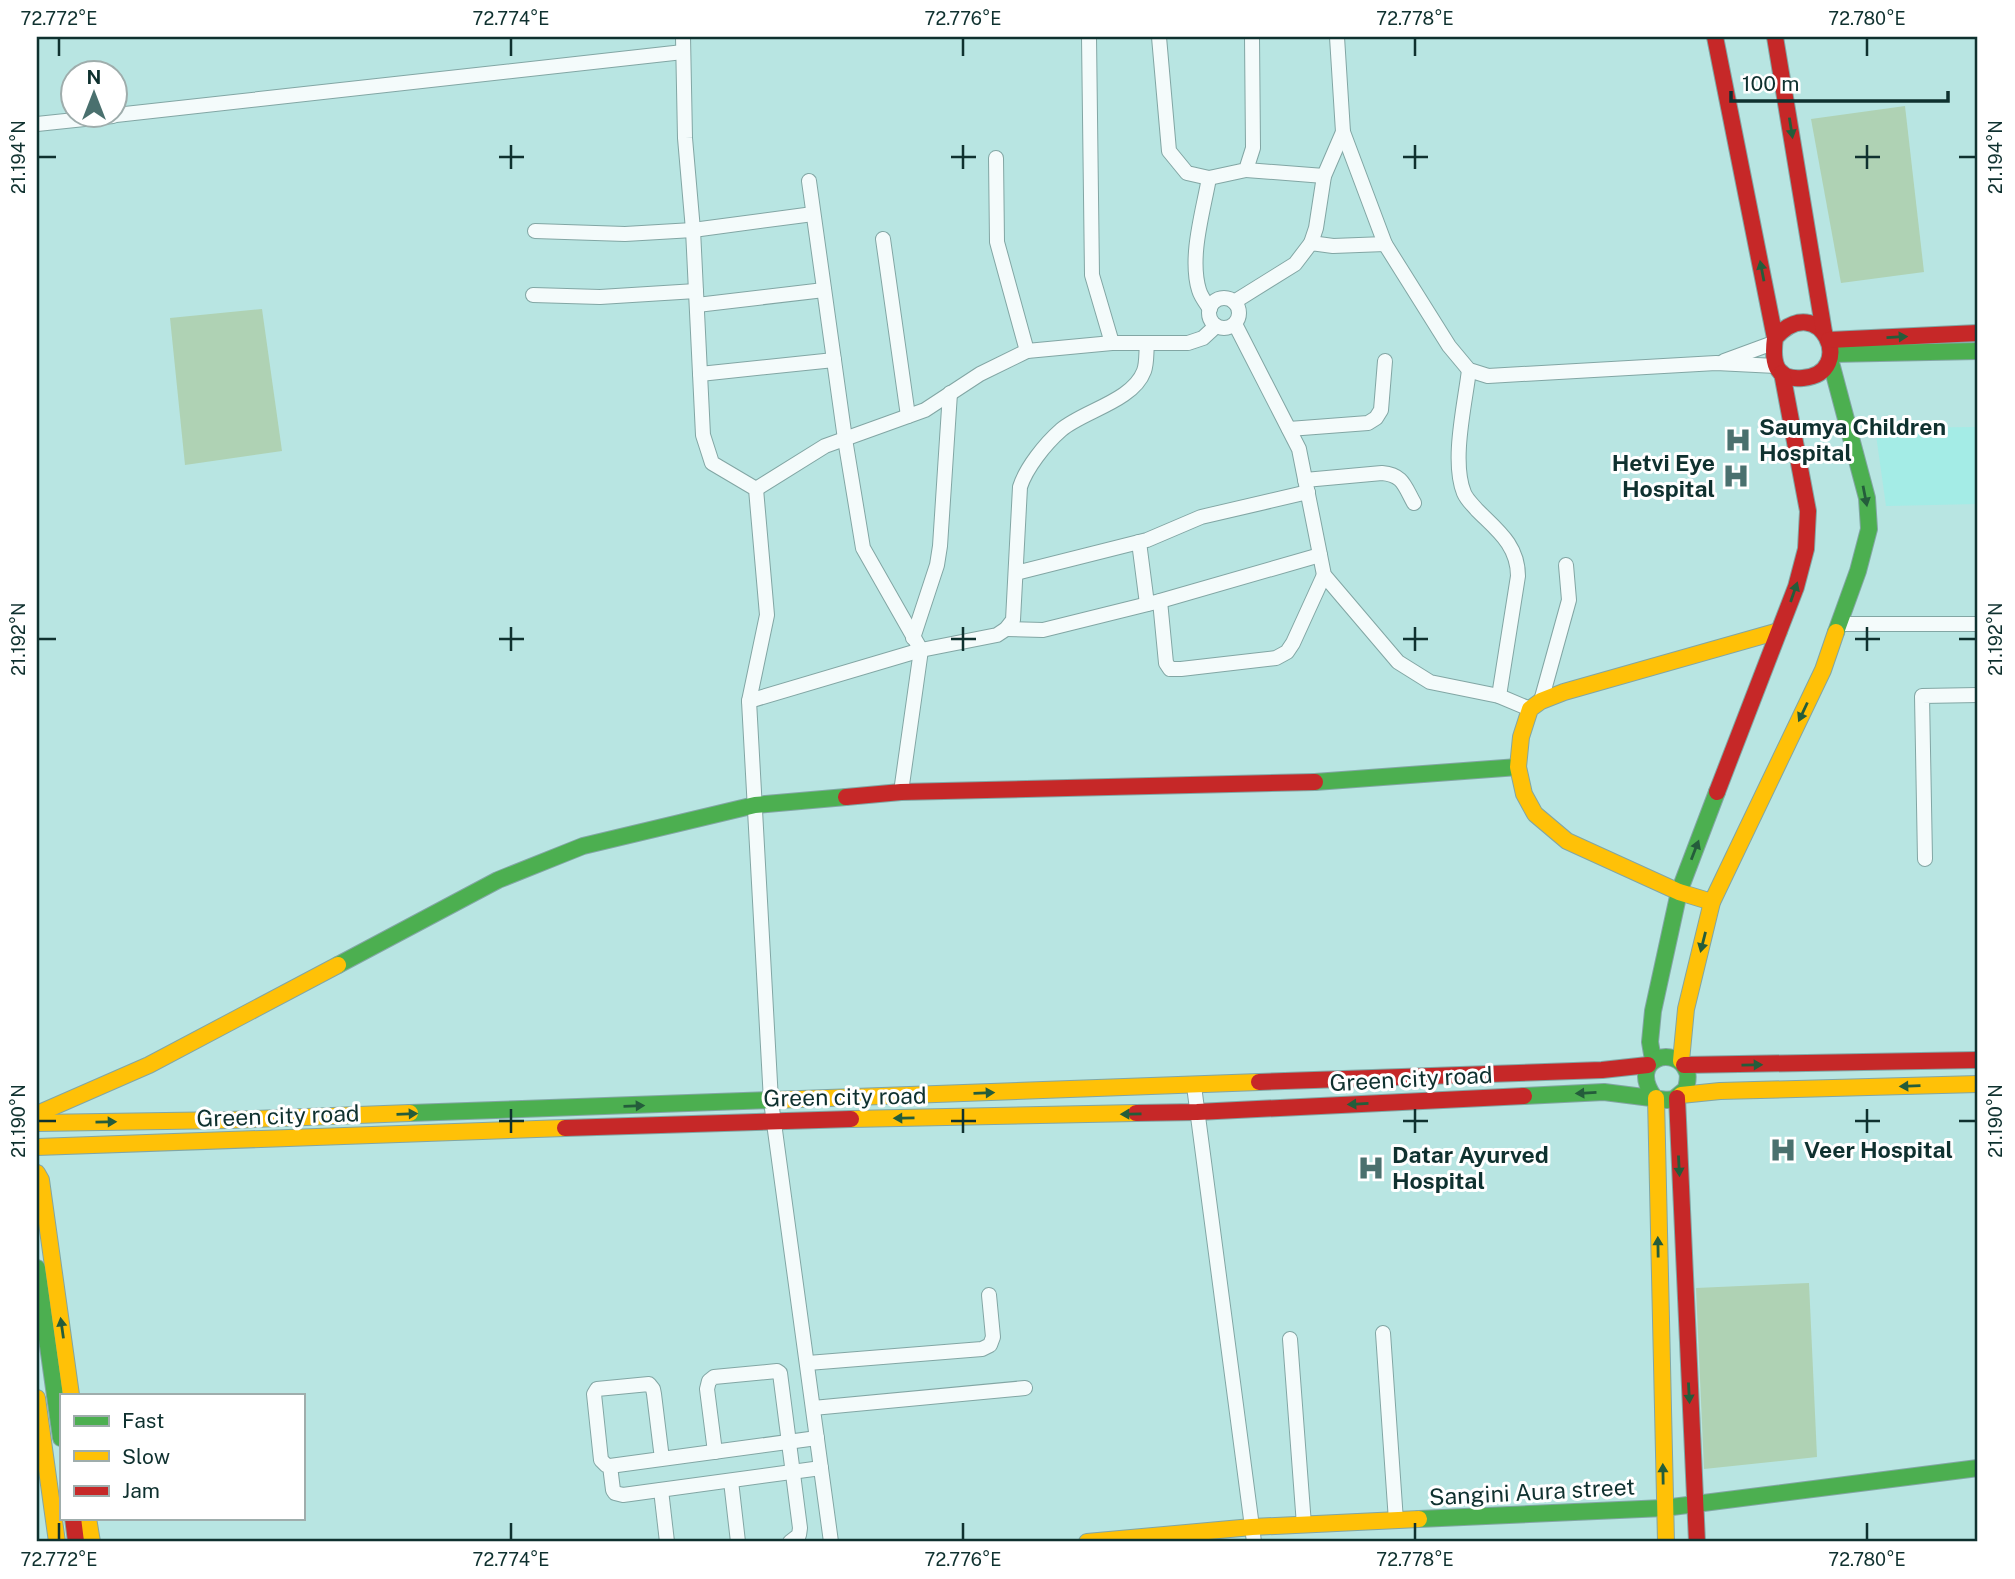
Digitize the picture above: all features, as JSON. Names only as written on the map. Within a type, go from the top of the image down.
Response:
[{"type":"street","points":[[683,37],[685,138],[693,230],[703,435],[712,463],[756,489]]},
{"type":"street","points":[[1089,37],[1092,275],[1112,342]]},
{"type":"street","points":[[1159,37],[1169,151],[1187,173],[1209,178],[1246,170],[1324,177]]},
{"type":"street","points":[[1246,170],[1253,148],[1252,37]]},
{"type":"street","points":[[1337,37],[1343,132],[1385,244],[1449,346],[1469,370],[1488,376],[1531,375],[1716,363],[1779,369],[1791,378],[1800,380],[1819,375],[1825,368],[1828,346],[1817,326],[1798,322],[1789,324],[1774,340],[1716,363]]},
{"type":"street","points":[[1715,37],[1774,340],[1773,357],[1779,369],[1808,511],[1808,529],[1796,587],[1679,892],[1653,1010],[1651,1063],[1644,1079],[1648,1091],[1655,1097],[1667,1100],[1720,1091],[1978,1084]]},
{"type":"street","points":[[1682,1063],[1686,1009],[1713,902],[1823,670],[1858,571],[1869,529],[1867,498],[1828,346],[1775,37]]},
{"type":"street","points":[[130,113],[683,52]]},
{"type":"street","points":[[37,124],[60,121]]},
{"type":"street","points":[[1234,302],[1295,264],[1311,243],[1324,177],[1343,132]]},
{"type":"street","points":[[996,158],[998,242],[1027,351]]},
{"type":"street","points":[[1209,178],[1196,257],[1199,293],[1210,309],[1210,319],[1216,326],[1226,328],[1235,324],[1239,315],[1234,302],[1225,299],[1216,301],[1210,309]]},
{"type":"street","points":[[809,181],[863,548],[917,644]]},
{"type":"street","points":[[535,232],[625,234],[693,230],[813,214]]},
{"type":"street","points":[[883,239],[908,416]]},
{"type":"street","points":[[1311,243],[1333,246],[1385,244]]},
{"type":"street","points":[[533,295],[696,298],[824,290]]},
{"type":"street","points":[[1235,324],[1299,449],[1324,575],[1398,662],[1430,682],[1536,705],[1564,692],[1779,631]]},
{"type":"street","points":[[756,489],[825,446],[925,410],[980,374],[1027,351],[1112,342],[1188,343],[1203,338],[1216,326]]},
{"type":"street","points":[[1828,346],[1978,333]]},
{"type":"street","points":[[749,701],[917,644],[997,635],[1006,629],[1013,620],[1020,487],[1023,477],[1061,430],[1129,391],[1144,371],[1147,344]]},
{"type":"street","points":[[1828,346],[1978,351]]},
{"type":"street","points":[[700,374],[834,360]]},
{"type":"street","points":[[1289,429],[1368,423],[1376,418],[1381,410],[1385,361]]},
{"type":"street","points":[[1469,370],[1459,442],[1460,479],[1467,499],[1509,542],[1518,566],[1499,696]]},
{"type":"street","points":[[901,792],[917,644],[940,546],[950,393]]},
{"type":"street","points":[[1016,573],[1147,540],[1201,517],[1307,486],[1382,473],[1394,474],[1402,481],[1414,503]]},
{"type":"street","points":[[756,489],[767,615],[749,701],[771,1101],[831,1542]]},
{"type":"street","points":[[1139,542],[1166,663],[1170,668],[1276,659],[1287,652],[1293,643],[1324,575]]},
{"type":"street","points":[[1006,629],[1043,631],[1154,603],[1320,555]]},
{"type":"street","points":[[1566,565],[1569,600],[1536,705],[1521,737],[1518,767],[1524,794],[1535,814],[1567,841],[1679,892],[1713,902]]},
{"type":"street","points":[[1839,624],[1978,624]]},
{"type":"street","points":[[1925,859],[1922,696],[1978,695]]},
{"type":"street","points":[[37,1146],[37,1119],[149,1065],[498,880],[583,846],[755,805],[901,792],[1312,782],[1518,767]]},
{"type":"street","points":[[1651,1063],[1666,1056],[1674,1057],[1682,1063],[1688,1074],[1686,1089],[1679,1096],[1697,1542]]},
{"type":"street","points":[[1682,1063],[1978,1060]]},
{"type":"street","name":"Green city road","points":[[37,1119],[229,1120],[1602,1070],[1651,1063]]},
{"type":"street","points":[[1194,1086],[1253,1535]]},
{"type":"street","name":"Green city road","points":[[37,1146],[774,1121],[1198,1112],[1604,1092],[1655,1097]]},
{"type":"street","points":[[1655,1097],[1665,1542]]},
{"type":"street","points":[[37,1173],[41,1180],[71,1394]]},
{"type":"street","points":[[37,1268],[60,1431]]},
{"type":"street","points":[[808,1363],[982,1349],[990,1345],[993,1337],[989,1295]]},
{"type":"street","points":[[1383,1333],[1396,1521]]},
{"type":"street","points":[[1290,1339],[1304,1525]]},
{"type":"street","points":[[715,1452],[707,1384],[714,1377],[777,1371],[780,1373],[800,1528],[799,1535],[790,1542]]},
{"type":"street","points":[[662,1459],[651,1386],[600,1388],[594,1394],[601,1460],[610,1466],[790,1443],[817,1438]]},
{"type":"street","points":[[813,1408],[1026,1388]]},
{"type":"street","points":[[37,1398],[57,1542]]},
{"type":"street","points":[[610,1466],[613,1490],[618,1495],[821,1468]]},
{"type":"street","name":"Sangini Aura street","points":[[1087,1542],[1253,1535],[1304,1525],[1664,1508],[1978,1468]]},
{"type":"street","points":[[732,1481],[738,1542]]},
{"type":"street","points":[[661,1490],[667,1542]]},
{"type":"street","points":[[73,1520],[76,1542]]},
{"type":"street","points":[[89,1520],[92,1542]]},
{"type":"shaded area","points":[[1978,427],[1978,504],[1886,506],[1875,428]]},
{"type":"green space","points":[[1905,106],[1924,272],[1841,283],[1811,119]]},
{"type":"green space","points":[[262,309],[282,451],[185,465],[170,318]]},
{"type":"green space","points":[[1809,1283],[1817,1457],[1704,1469],[1696,1288]]},
{"type":"traffic: fast","points":[[1831,354],[1978,351]]},
{"type":"traffic: fast","points":[[1830,359],[1867,498],[1869,529],[1858,571],[1836,632]]},
{"type":"traffic: fast","points":[[1315,782],[1518,767]]},
{"type":"traffic: fast","points":[[1653,1060],[1650,1042],[1653,1011],[1679,892],[1717,792]]},
{"type":"traffic: fast","points":[[338,965],[498,880],[583,846],[755,805],[846,797]]},
{"type":"traffic: fast","points":[[1524,1096],[1604,1092],[1667,1100],[1674,1099],[1686,1089],[1688,1080],[1688,1074],[1681,1063],[1665,1057],[1656,1059],[1650,1065],[1646,1073],[1647,1084],[1654,1097]]},
{"type":"traffic: fast","points":[[410,1113],[773,1100]]},
{"type":"traffic: fast","points":[[37,1268],[60,1431]]},
{"type":"traffic: fast","points":[[1419,1519],[1664,1508],[1978,1468]]},
{"type":"traffic: slow","points":[[1712,902],[1679,892],[1567,841],[1535,814],[1524,794],[1518,767],[1521,737],[1530,709],[1541,701],[1564,692],[1779,631]]},
{"type":"traffic: slow","points":[[1681,1061],[1686,1009],[1712,902],[1823,670],[1836,632]]},
{"type":"traffic: slow","points":[[37,1114],[149,1065],[338,965]]},
{"type":"traffic: slow","points":[[773,1100],[1259,1082]]},
{"type":"traffic: slow","points":[[1681,1095],[1720,1091],[1978,1084]]},
{"type":"traffic: slow","points":[[1656,1098],[1666,1542]]},
{"type":"traffic: slow","points":[[38,1123],[229,1120],[410,1113]]},
{"type":"traffic: slow","points":[[851,1119],[1136,1113]]},
{"type":"traffic: slow","points":[[37,1147],[565,1128]]},
{"type":"traffic: slow","points":[[37,1173],[41,1180],[71,1394]]},
{"type":"traffic: slow","points":[[37,1398],[57,1542]]},
{"type":"traffic: slow","points":[[1087,1542],[1252,1527],[1419,1519]]},
{"type":"traffic: slow","points":[[88,1520],[92,1542]]},
{"type":"traffic: jam","points":[[1715,37],[1775,338],[1777,367],[1786,376],[1803,378],[1819,373],[1828,363],[1830,350],[1826,337],[1818,327],[1806,322],[1791,325],[1775,338]]},
{"type":"traffic: jam","points":[[1775,37],[1824,332]]},
{"type":"traffic: jam","points":[[1829,340],[1978,333]]},
{"type":"traffic: jam","points":[[1717,792],[1796,587],[1806,549],[1808,511],[1782,373]]},
{"type":"traffic: jam","points":[[846,797],[901,792],[1315,782]]},
{"type":"traffic: jam","points":[[1684,1065],[1978,1060]]},
{"type":"traffic: jam","points":[[1259,1082],[1602,1070],[1648,1065]]},
{"type":"traffic: jam","points":[[1136,1113],[1524,1096]]},
{"type":"traffic: jam","points":[[1677,1098],[1697,1542]]},
{"type":"traffic: jam","points":[[565,1128],[851,1119]]},
{"type":"traffic: jam","points":[[73,1520],[76,1542]]},
{"type":"place","name":"Saumya Children Hospital","points":[[1738,440]]},
{"type":"place","name":"Hetvi Eye Hospital","points":[[1736,476]]},
{"type":"place","name":"Veer Hospital","points":[[1783,1150]]},
{"type":"place","name":"Datar Ayurved Hospital","points":[[1371,1168]]}]
